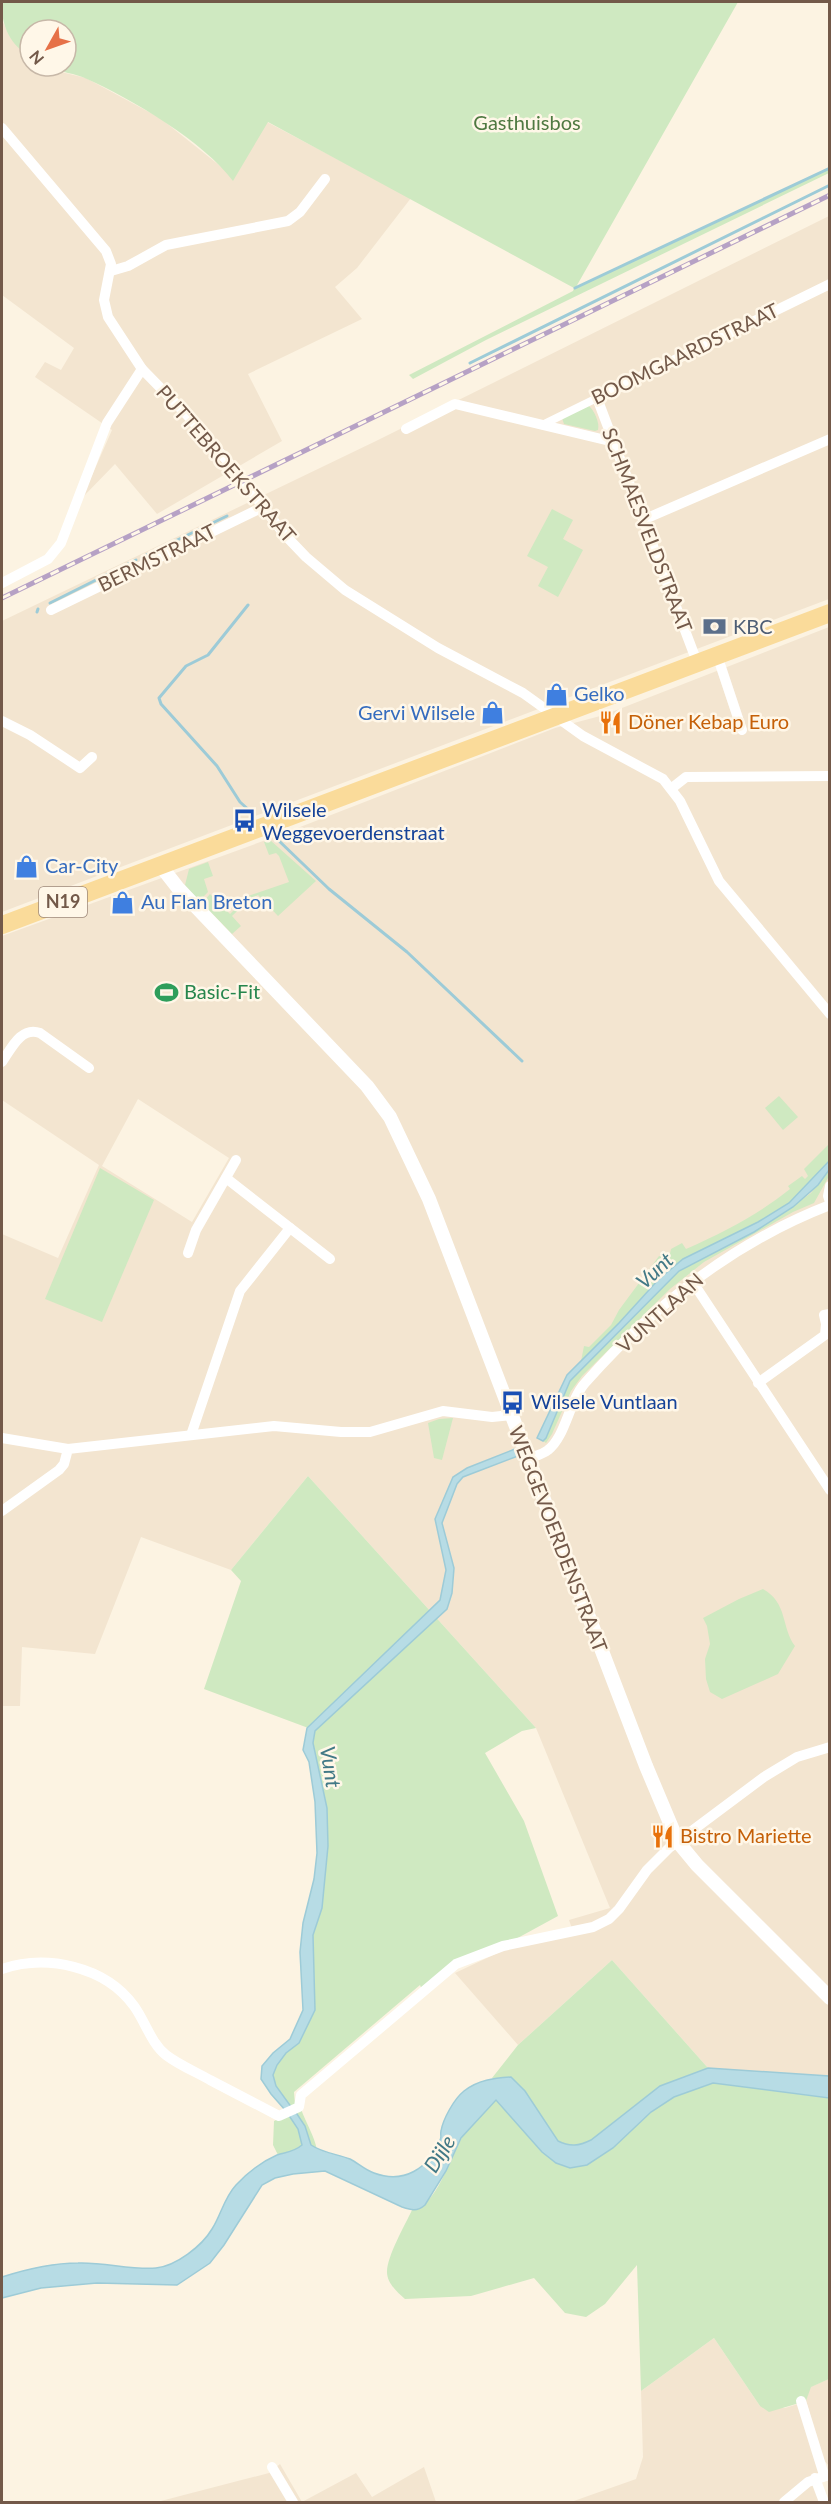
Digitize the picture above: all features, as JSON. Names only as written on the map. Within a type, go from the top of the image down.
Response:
[{"type":"main road","name":"N19","points":[[2,925],[830,612]]},
{"type":"street","points":[[2,128],[102,246],[109,256],[111,271],[128,266],[165,245],[288,221],[300,212],[325,180]]},
{"type":"street","name":"PUTTEBROEKSTRAAT","points":[[111,271],[104,306],[108,317],[142,369],[188,415],[284,534],[306,557],[345,590],[438,648],[523,693],[583,736],[663,779],[672,788]]},
{"type":"street","name":"BOOMGAARDSTRAAT","points":[[542,425],[830,284]]},
{"type":"street","points":[[2,583],[48,559],[61,543],[107,423],[142,369]]},
{"type":"street","name":"SCHMAESVELDSTRAAT","points":[[597,398],[645,519],[697,662]]},
{"type":"street","name":"BOOMGAARDSTRAAT","points":[[406,429],[455,404],[614,442]]},
{"type":"street","points":[[645,519],[830,439]]},
{"type":"street","name":"BERMSTRAAT","points":[[51,610],[263,507]]},
{"type":"street","points":[[717,655],[742,730]]},
{"type":"street","points":[[2,721],[30,735],[80,768],[92,757]]},
{"type":"street","points":[[830,776],[686,777],[672,788],[719,881],[830,1014]]},
{"type":"street","name":"WEGGEVOERDENSTRAAT","points":[[160,865],[178,888],[367,1086],[390,1117],[429,1199],[524,1452],[646,1766],[678,1842],[697,1865],[830,1998]]},
{"type":"street","points":[[2,1062],[23,1034],[33,1030],[89,1068]]},
{"type":"street","points":[[188,1253],[196,1230],[236,1160]]},
{"type":"street","points":[[226,1178],[330,1259]]},
{"type":"street","points":[[830,1186],[828,1196],[830,1204]]},
{"type":"street","name":"VUNTLAAN","points":[[524,1452],[549,1450],[560,1432],[576,1394],[585,1383],[647,1320],[692,1281],[792,1220],[830,1204]]},
{"type":"street","points":[[191,1435],[240,1291],[290,1228]]},
{"type":"street","points":[[692,1281],[830,1490]]},
{"type":"street","points":[[758,1383],[827,1333],[824,1315],[830,1314]]},
{"type":"street","points":[[2,1438],[68,1449],[274,1426],[341,1432],[370,1432],[443,1411],[492,1417],[511,1415]]},
{"type":"street","points":[[2,1511],[59,1470],[64,1464],[68,1449]]},
{"type":"street","points":[[2,1969],[28,1962],[60,1964],[87,1971],[110,1983],[123,1992],[135,2007],[165,2054],[178,2063],[281,2115],[297,2108],[301,2095],[456,1964],[503,1946],[593,1927],[609,1919],[654,1862],[678,1842],[764,1776],[797,1757],[830,1747]]},
{"type":"street","points":[[801,2401],[823,2476],[824,2502]]},
{"type":"street","points":[[272,2467],[293,2502]]},
{"type":"street","points":[[784,2502],[801,2487],[823,2476]]},
{"type":"shaded area","points":[[2,20],[10,37],[18,46],[18,78],[78,78],[78,76],[86,78],[160,118],[224,169],[233,180],[267,122],[411,198],[357,268],[335,287],[362,319],[248,374],[282,441],[157,514],[115,464],[82,498],[112,430],[35,377],[45,362],[61,370],[74,348],[2,295]]},
{"type":"shaded area","points":[[829,216],[829,599],[2,912],[2,621],[376,441]]},
{"type":"shaded area","points":[[829,627],[829,2076],[708,2068],[612,1960],[518,2045],[455,1973],[506,1949],[574,1934],[569,1920],[610,1908],[536,1728],[308,1476],[231,1570],[141,1537],[95,1654],[22,1647],[20,1706],[2,1706],[2,1234],[58,1258],[99,1165],[2,1100],[2,936],[277,836],[555,728],[604,715]],"holes":[[[138,1099],[229,1158],[192,1222],[102,1166]]]},
{"type":"shaded area","points":[[714,2338],[760,2406],[785,2408],[798,2404],[821,2472],[815,2474],[821,2502],[571,2502],[636,2479],[643,2457],[641,2391]]},
{"type":"shaded area","points":[[829,2379],[829,2466],[823,2459],[806,2401],[810,2387]]},
{"type":"shaded area","points":[[280,2464],[302,2502],[157,2502],[269,2473]]},
{"type":"shaded area","points":[[424,2467],[436,2502],[302,2502],[356,2473],[372,2497]]},
{"type":"green space","name":"Gasthuisbos","points":[[2,2],[738,2],[576,287],[829,168],[829,173],[486,340],[413,379],[409,375],[573,291],[574,288],[268,122],[233,181],[204,151],[166,123],[125,98],[78,75],[78,18],[18,18],[18,47],[8,33]]},
{"type":"green space","points":[[589,406],[596,417],[598,430],[564,424],[562,418]]},
{"type":"green space","points":[[552,509],[573,520],[563,539],[583,550],[558,597],[538,586],[548,567],[527,556]]},
{"type":"green space","points":[[270,840],[316,881],[278,916],[258,895],[250,899],[232,916],[241,926],[232,934],[202,903],[210,894],[230,914],[248,896],[289,882],[279,856],[276,853],[269,855],[264,842]]},
{"type":"green space","points":[[208,862],[213,876],[204,879],[208,892],[199,901],[185,885],[189,869]]},
{"type":"green space","points":[[779,1096],[798,1117],[783,1130],[765,1108]]},
{"type":"green space","points":[[829,1144],[827,1165],[789,1203],[758,1222],[683,1259],[659,1279],[581,1361],[584,1346],[589,1347],[611,1325],[619,1310],[659,1256],[669,1258],[671,1249],[682,1243],[686,1249],[753,1215],[790,1189],[788,1186],[802,1176],[805,1179],[808,1176],[804,1169]]},
{"type":"green space","points":[[100,1168],[154,1200],[102,1322],[45,1299]]},
{"type":"green space","points":[[829,1170],[829,1176],[814,1203],[793,1212],[704,1262],[670,1289],[582,1376],[571,1391],[552,1434],[546,1443],[543,1441],[570,1381],[679,1271],[775,1219],[811,1193]]},
{"type":"green space","points":[[453,1418],[442,1460],[434,1458],[428,1423]]},
{"type":"green space","points":[[308,1476],[536,1728],[522,1731],[485,1753],[524,1821],[558,1916],[503,1946],[456,1964],[423,1992],[420,1985],[294,2092],[295,2105],[292,2108],[276,2086],[273,2075],[286,2053],[299,2043],[315,2010],[313,1935],[322,1908],[328,1846],[327,1808],[310,1743],[311,1729],[204,1689],[241,1581],[231,1570]]},
{"type":"green space","points":[[763,1589],[777,1601],[795,1646],[778,1674],[722,1699],[710,1692],[706,1679],[705,1659],[710,1644],[703,1618]]},
{"type":"green space","points":[[612,1960],[708,2068],[660,2086],[591,2141],[571,2145],[558,2141],[525,2091],[492,2078],[518,2045]]},
{"type":"green space","points":[[713,2083],[829,2098],[829,2379],[811,2387],[806,2401],[769,2412],[760,2406],[714,2338],[641,2391],[637,2265],[605,2304],[586,2317],[565,2313],[534,2278],[471,2296],[405,2299],[391,2284],[387,2276],[388,2265],[412,2210],[421,2207],[435,2191],[465,2134],[477,2118],[496,2100],[542,2152],[587,2165],[613,2148],[651,2112],[674,2097]]},
{"type":"green space","points":[[301,2109],[317,2150],[311,2145],[278,2155],[273,2145],[274,2121]]},
{"type":"water","points":[[829,1161],[829,1170],[818,1185],[793,1207],[754,1232],[679,1271],[570,1381],[546,1438],[543,1441],[537,1438],[567,1375],[659,1279],[683,1259],[758,1222],[789,1203]]},
{"type":"water","points":[[515,1449],[518,1456],[463,1477],[457,1484],[442,1523],[454,1568],[452,1593],[447,1609],[315,1731],[313,1743],[327,1808],[328,1846],[322,1908],[313,1935],[315,2010],[299,2043],[286,2053],[273,2075],[276,2086],[292,2108],[286,2111],[261,2079],[262,2066],[290,2039],[303,2010],[300,1952],[303,1923],[314,1879],[317,1853],[315,1802],[309,1762],[303,1750],[307,1728],[440,1600],[446,1570],[435,1519],[453,1477],[467,1468]]},
{"type":"water","name":"Dijle","points":[[708,2068],[829,2076],[829,2098],[713,2083],[674,2097],[651,2112],[613,2148],[587,2165],[570,2168],[556,2163],[542,2152],[496,2100],[461,2138],[446,2171],[425,2205],[417,2210],[402,2207],[325,2171],[293,2174],[275,2178],[262,2185],[210,2263],[177,2285],[97,2283],[41,2288],[2,2298],[2,2277],[39,2267],[88,2263],[156,2268],[180,2259],[208,2235],[228,2195],[245,2176],[271,2158],[302,2145],[298,2129],[288,2114],[295,2111],[305,2126],[311,2145],[325,2152],[350,2159],[374,2173],[395,2177],[414,2172],[429,2159],[441,2138],[444,2121],[453,2104],[469,2087],[481,2082],[511,2077],[525,2091],[558,2141],[574,2145],[591,2140],[660,2086]]},
{"type":"waterway","points":[[575,288],[830,168]]},
{"type":"waterway","points":[[470,363],[830,185]]},
{"type":"waterway","points":[[142,557],[227,516]]},
{"type":"waterway","points":[[50,603],[136,560]]},
{"type":"waterway","points":[[248,605],[208,655],[186,666],[159,698],[161,704],[217,766],[240,802],[251,812]]},
{"type":"waterway","points":[[276,838],[329,889],[407,952],[522,1061]]},
{"type":"railway","points":[[2,598],[830,195]]},
{"type":"place","name":"KBC","points":[[715,627]]},
{"type":"place","name":"Gelko","points":[[556,694]]},
{"type":"place","name":"Gervi Wilsele","points":[[493,713]]},
{"type":"place","name":"Döner Kebap Euro","points":[[610,722]]},
{"type":"place","name":"Wilsele Weggevoerdenstraat","points":[[244,821]]},
{"type":"place","name":"Car-City","points":[[27,866]]},
{"type":"place","name":"Au Flan Breton","points":[[123,902]]},
{"type":"place","name":"Basic-Fit","points":[[166,992]]},
{"type":"place","name":"Wilsele Vuntlaan","points":[[513,1402]]},
{"type":"place","name":"Bistro Mariette","points":[[662,1836]]},
{"type":"water label","name":"Vunt","points":[[655,1271]]},
{"type":"water label","name":"Vunt","points":[[330,1767]]}]
